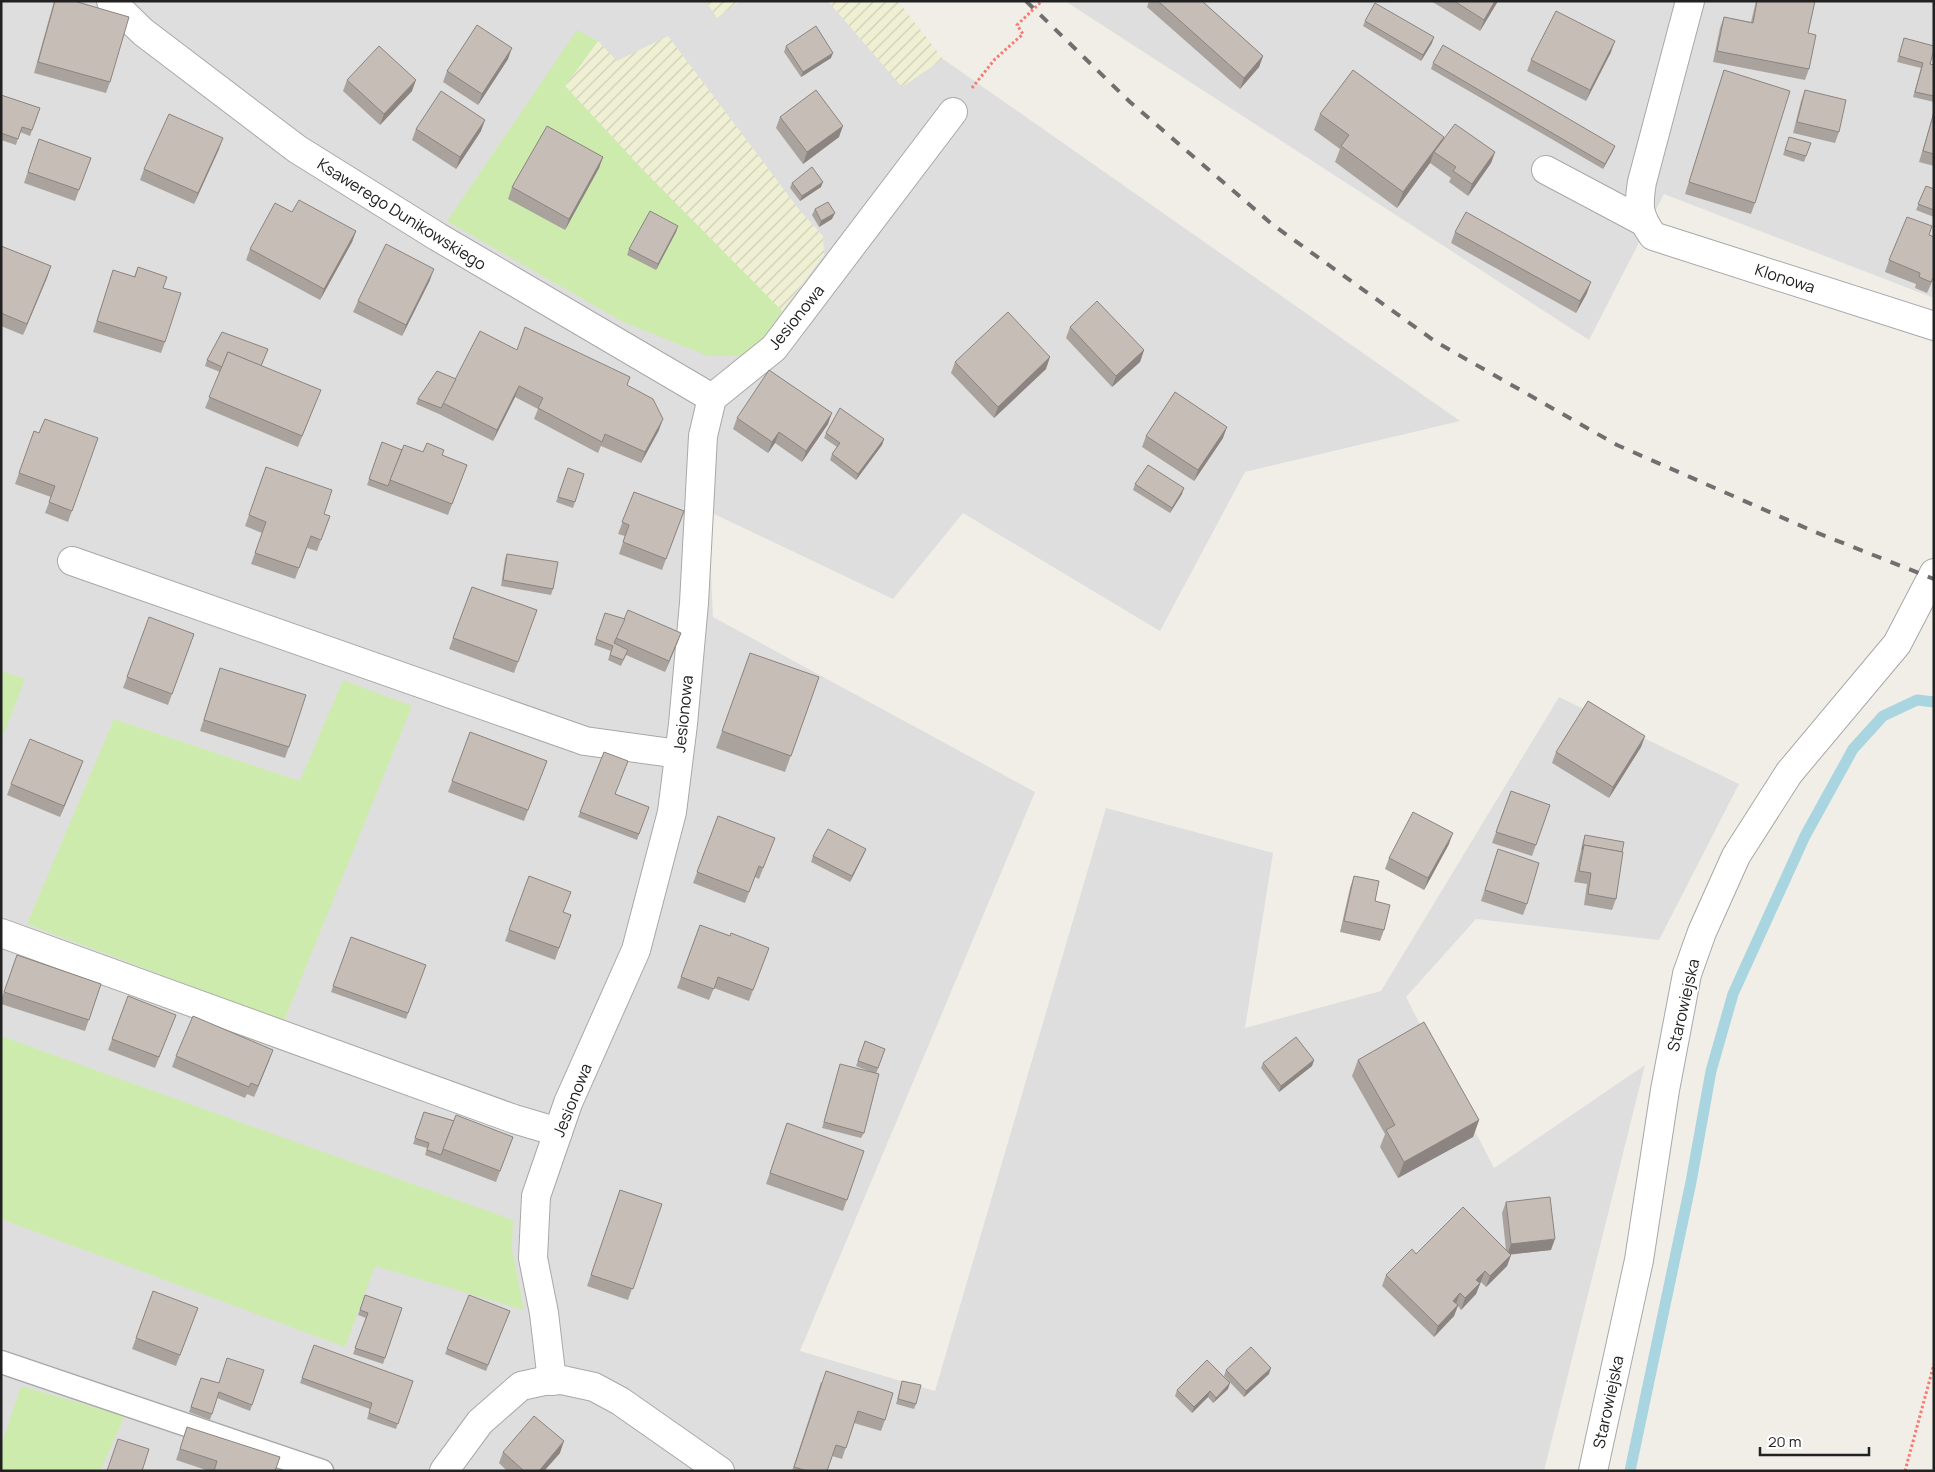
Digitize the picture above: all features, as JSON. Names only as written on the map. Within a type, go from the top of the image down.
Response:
[{"type":"street","name":"Ksawerego Dunikowskiego","points":[[111,1],[143,32],[297,149],[438,237],[712,398]]},
{"type":"street","points":[[1642,221],[1638,203],[1642,182],[1690,1]]},
{"type":"street","name":"Jesionowa","points":[[552,1381],[544,1313],[533,1258],[536,1196],[568,1104],[636,950],[672,812],[694,603],[703,436],[712,398],[774,348],[953,112]]},
{"type":"street","name":"Klonowa","points":[[1546,170],[1642,221],[1653,236],[1934,326]]},
{"type":"street","points":[[72,562],[585,741],[679,754]]},
{"type":"street","name":"Starowiejska","points":[[1593,1471],[1639,1260],[1665,1090],[1686,984],[1702,932],[1736,856],[1789,773],[1897,644],[1934,573]]},
{"type":"street","points":[[1,934],[514,1119],[558,1132]]},
{"type":"street","points":[[444,1471],[480,1422],[521,1386],[544,1381],[562,1380],[594,1387],[620,1401],[720,1471]]},
{"type":"lane","points":[[1,1362],[322,1471]]},
{"type":"path","points":[[953,112],[995,59],[1023,34],[1017,25],[1042,1]]},
{"type":"path","points":[[1905,1471],[1934,1364]]},
{"type":"shaded area","points":[[1,1],[707,1],[718,17],[740,1],[828,1],[902,86],[943,59],[1460,421],[1245,472],[1160,631],[963,513],[893,599],[708,511],[713,617],[1035,792],[800,1351],[935,1391],[1106,808],[1273,853],[1245,1028],[1381,991],[1559,697],[1739,784],[1659,940],[1476,919],[1406,997],[1494,1168],[1645,1065],[1544,1471],[1,1471]]},
{"type":"shaded area","points":[[1065,1],[1934,1],[1934,298],[1664,194],[1589,340]]},
{"type":"green space","points":[[706,1],[740,1],[717,18]]},
{"type":"green space","points":[[828,1],[898,1],[943,59],[902,87]]},
{"type":"green space","points":[[577,30],[598,41],[565,86],[642,169],[782,311],[764,339],[742,356],[708,356],[623,322],[447,221]]},
{"type":"green space","points":[[668,36],[801,212],[823,236],[824,255],[782,311],[642,169],[565,86],[598,41],[617,61]]},
{"type":"green space","points":[[1,671],[25,679],[1,741]]},
{"type":"green space","points":[[343,680],[412,706],[284,1021],[27,924],[114,719],[300,781]]},
{"type":"green space","points":[[1,1036],[513,1220],[512,1249],[524,1310],[375,1266],[345,1347],[1,1219]]},
{"type":"green space","points":[[21,1386],[125,1416],[100,1471],[1,1471],[1,1446]]},
{"type":"building","points":[[55,1],[74,1],[129,17],[110,82],[38,62]]},
{"type":"building","points":[[1158,1],[1202,1],[1263,56],[1244,78]]},
{"type":"building","points":[[1454,1],[1495,1],[1484,20]]},
{"type":"building","points":[[1757,1],[1815,1],[1808,33],[1816,35],[1809,69],[1717,51],[1724,17],[1753,23]]},
{"type":"building","points":[[1375,3],[1434,37],[1423,55],[1365,21]]},
{"type":"building","points":[[1556,11],[1615,41],[1590,90],[1531,60]]},
{"type":"building","points":[[477,25],[512,48],[482,94],[447,71]]},
{"type":"building","points":[[816,26],[833,53],[803,72],[786,46]]},
{"type":"building","points":[[1904,38],[1934,46],[1930,64],[1934,65],[1934,96],[1915,92],[1923,63],[1899,56]]},
{"type":"building","points":[[1443,45],[1615,146],[1605,164],[1433,63]]},
{"type":"building","points":[[379,46],[416,80],[384,114],[347,80]]},
{"type":"building","points":[[1353,70],[1444,137],[1403,192],[1341,146],[1349,135],[1320,114]]},
{"type":"building","points":[[1724,70],[1790,91],[1755,203],[1689,182]]},
{"type":"building","points":[[816,90],[843,126],[807,152],[780,117]]},
{"type":"building","points":[[1805,90],[1846,100],[1839,132],[1797,122]]},
{"type":"building","points":[[441,91],[485,120],[460,157],[416,129]]},
{"type":"building","points":[[1,95],[40,108],[32,130],[22,127],[18,139],[1,133]]},
{"type":"building","points":[[1934,112],[1934,154],[1923,151]]},
{"type":"building","points":[[169,114],[223,138],[198,193],[144,169]]},
{"type":"building","points":[[1455,124],[1495,152],[1472,184],[1453,171],[1456,167],[1434,152]]},
{"type":"building","points":[[547,126],[603,157],[569,219],[512,187]]},
{"type":"building","points":[[1789,137],[1811,143],[1806,156],[1785,150]]},
{"type":"building","points":[[39,139],[91,158],[79,190],[28,172]]},
{"type":"building","points":[[812,167],[823,182],[802,196],[792,183]]},
{"type":"building","points":[[1926,186],[1934,189],[1934,210],[1918,204]]},
{"type":"building","points":[[299,200],[356,231],[324,289],[250,249],[275,203],[292,212]]},
{"type":"building","points":[[828,202],[835,213],[821,221],[815,209]]},
{"type":"building","points":[[650,211],[678,226],[658,264],[629,249]]},
{"type":"building","points":[[1466,212],[1591,282],[1580,301],[1455,232]]},
{"type":"building","points":[[1907,217],[1932,226],[1929,235],[1934,237],[1934,276],[1931,282],[1919,277],[1920,273],[1889,260]]},
{"type":"building","points":[[386,244],[434,269],[406,325],[358,301]]},
{"type":"building","points":[[1,246],[51,266],[27,324],[1,313]]},
{"type":"building","points":[[138,267],[167,277],[163,288],[181,293],[165,342],[97,321],[113,270],[135,277]]},
{"type":"building","points":[[1097,301],[1144,350],[1116,376],[1070,327]]},
{"type":"building","points":[[1008,312],[1050,357],[998,407],[955,362]]},
{"type":"building","points":[[525,327],[630,377],[627,385],[653,399],[663,419],[645,452],[605,434],[602,442],[538,408],[543,398],[519,386],[497,430],[443,403],[480,331],[517,350]]},
{"type":"building","points":[[222,332],[268,349],[261,366],[228,352],[222,367],[207,360]]},
{"type":"building","points":[[228,352],[321,390],[302,436],[209,397]]},
{"type":"building","points":[[769,370],[832,413],[806,451],[779,432],[772,442],[737,418]]},
{"type":"building","points":[[437,371],[456,379],[441,408],[418,399]]},
{"type":"building","points":[[1175,392],[1227,427],[1198,470],[1146,436]]},
{"type":"building","points":[[840,408],[884,439],[858,474],[832,454],[840,443],[826,433]]},
{"type":"building","points":[[45,419],[98,438],[72,511],[49,502],[55,486],[19,473],[34,431],[39,433]]},
{"type":"building","points":[[382,442],[402,450],[388,486],[369,479]]},
{"type":"building","points":[[427,443],[444,450],[442,455],[467,465],[452,504],[390,480],[404,445],[423,452]]},
{"type":"building","points":[[1148,465],[1184,488],[1172,508],[1135,484]]},
{"type":"building","points":[[266,467],[332,490],[324,514],[330,516],[321,540],[311,536],[299,568],[255,553],[266,522],[249,515]]},
{"type":"building","points":[[568,468],[584,474],[575,502],[558,497]]},
{"type":"building","points":[[634,492],[684,511],[666,559],[623,542],[629,525],[622,522]]},
{"type":"building","points":[[507,554],[558,562],[553,589],[503,580]]},
{"type":"building","points":[[472,587],[537,610],[518,662],[453,638]]},
{"type":"building","points":[[628,610],[681,633],[669,661],[616,638]]},
{"type":"building","points":[[605,613],[625,619],[614,643],[628,650],[623,660],[610,655],[613,646],[596,639]]},
{"type":"building","points":[[149,617],[194,634],[172,694],[127,677]]},
{"type":"building","points":[[750,653],[819,677],[791,756],[722,731]]},
{"type":"building","points":[[220,668],[306,695],[289,747],[204,720]]},
{"type":"building","points":[[1588,701],[1645,736],[1613,787],[1556,752]]},
{"type":"building","points":[[470,732],[547,761],[528,810],[452,781]]},
{"type":"building","points":[[30,739],[83,761],[64,806],[11,784]]},
{"type":"building","points":[[604,752],[628,761],[615,794],[649,807],[639,834],[580,812]]},
{"type":"building","points":[[1511,791],[1550,805],[1536,845],[1496,832]]},
{"type":"building","points":[[1413,812],[1453,833],[1428,878],[1389,858]]},
{"type":"building","points":[[718,816],[775,838],[763,868],[759,866],[749,892],[697,872]]},
{"type":"building","points":[[828,829],[866,849],[852,876],[813,856]]},
{"type":"building","points":[[1585,835],[1624,842],[1622,852],[1584,845],[1582,850]]},
{"type":"building","points":[[1584,845],[1623,852],[1616,899],[1588,894],[1591,873],[1579,871]]},
{"type":"building","points":[[1498,849],[1539,863],[1527,904],[1485,890]]},
{"type":"building","points":[[529,876],[571,892],[563,912],[571,915],[559,948],[509,930]]},
{"type":"building","points":[[1354,876],[1379,881],[1375,901],[1390,905],[1384,930],[1344,921]]},
{"type":"building","points":[[700,925],[730,936],[731,933],[769,948],[753,990],[718,977],[714,989],[681,977]]},
{"type":"building","points":[[351,937],[426,965],[408,1013],[333,986]]},
{"type":"building","points":[[17,955],[101,984],[89,1020],[4,992]]},
{"type":"building","points":[[128,996],[176,1015],[159,1057],[112,1039]]},
{"type":"building","points":[[193,1016],[273,1050],[258,1086],[251,1083],[249,1087],[176,1056]]},
{"type":"building","points":[[1424,1022],[1479,1120],[1404,1162],[1386,1130],[1395,1125],[1358,1060]]},
{"type":"building","points":[[1296,1037],[1314,1060],[1281,1086],[1263,1063]]},
{"type":"building","points":[[865,1041],[885,1049],[878,1068],[858,1061]]},
{"type":"building","points":[[840,1064],[879,1074],[864,1133],[824,1122]]},
{"type":"building","points":[[424,1112],[454,1121],[441,1155],[427,1150],[429,1143],[415,1138]]},
{"type":"building","points":[[456,1115],[513,1137],[500,1171],[443,1149]]},
{"type":"building","points":[[787,1123],[864,1151],[847,1200],[770,1173]]},
{"type":"building","points":[[620,1190],[662,1204],[633,1289],[591,1275]]},
{"type":"building","points":[[1550,1197],[1555,1239],[1511,1244],[1506,1202]]},
{"type":"building","points":[[1463,1207],[1511,1255],[1490,1276],[1485,1271],[1476,1280],[1480,1283],[1465,1298],[1460,1293],[1453,1301],[1458,1305],[1438,1326],[1386,1275],[1412,1249],[1416,1254]]},
{"type":"building","points":[[153,1291],[198,1308],[180,1355],[136,1338]]},
{"type":"building","points":[[365,1295],[402,1308],[385,1358],[355,1348],[368,1313],[360,1310]]},
{"type":"building","points":[[469,1295],[510,1311],[488,1365],[447,1349]]},
{"type":"building","points":[[314,1345],[413,1381],[398,1424],[369,1413],[372,1403],[302,1378]]},
{"type":"building","points":[[1251,1347],[1271,1368],[1246,1391],[1226,1370]]},
{"type":"building","points":[[227,1358],[264,1370],[252,1405],[219,1392],[212,1414],[191,1407],[201,1378],[219,1383]]},
{"type":"building","points":[[1207,1360],[1230,1383],[1216,1398],[1210,1391],[1194,1407],[1177,1390]]},
{"type":"building","points":[[826,1371],[893,1393],[885,1420],[858,1411],[846,1448],[836,1445],[827,1471],[807,1471],[794,1467]]},
{"type":"building","points":[[902,1381],[921,1385],[916,1404],[898,1399]]},
{"type":"building","points":[[534,1416],[564,1441],[539,1471],[524,1471],[503,1452]]},
{"type":"building","points":[[187,1427],[280,1457],[275,1471],[214,1471],[217,1461],[180,1449]]},
{"type":"building","points":[[118,1439],[149,1449],[142,1471],[107,1471]]},
{"type":"waterway","points":[[1630,1471],[1691,1182],[1711,1071],[1733,994],[1805,836],[1853,749],[1883,716],[1917,700],[1934,702]]},
{"type":"railway","points":[[1026,1],[1130,102],[1273,225],[1436,342],[1617,445],[1815,532],[1934,579]]}]
